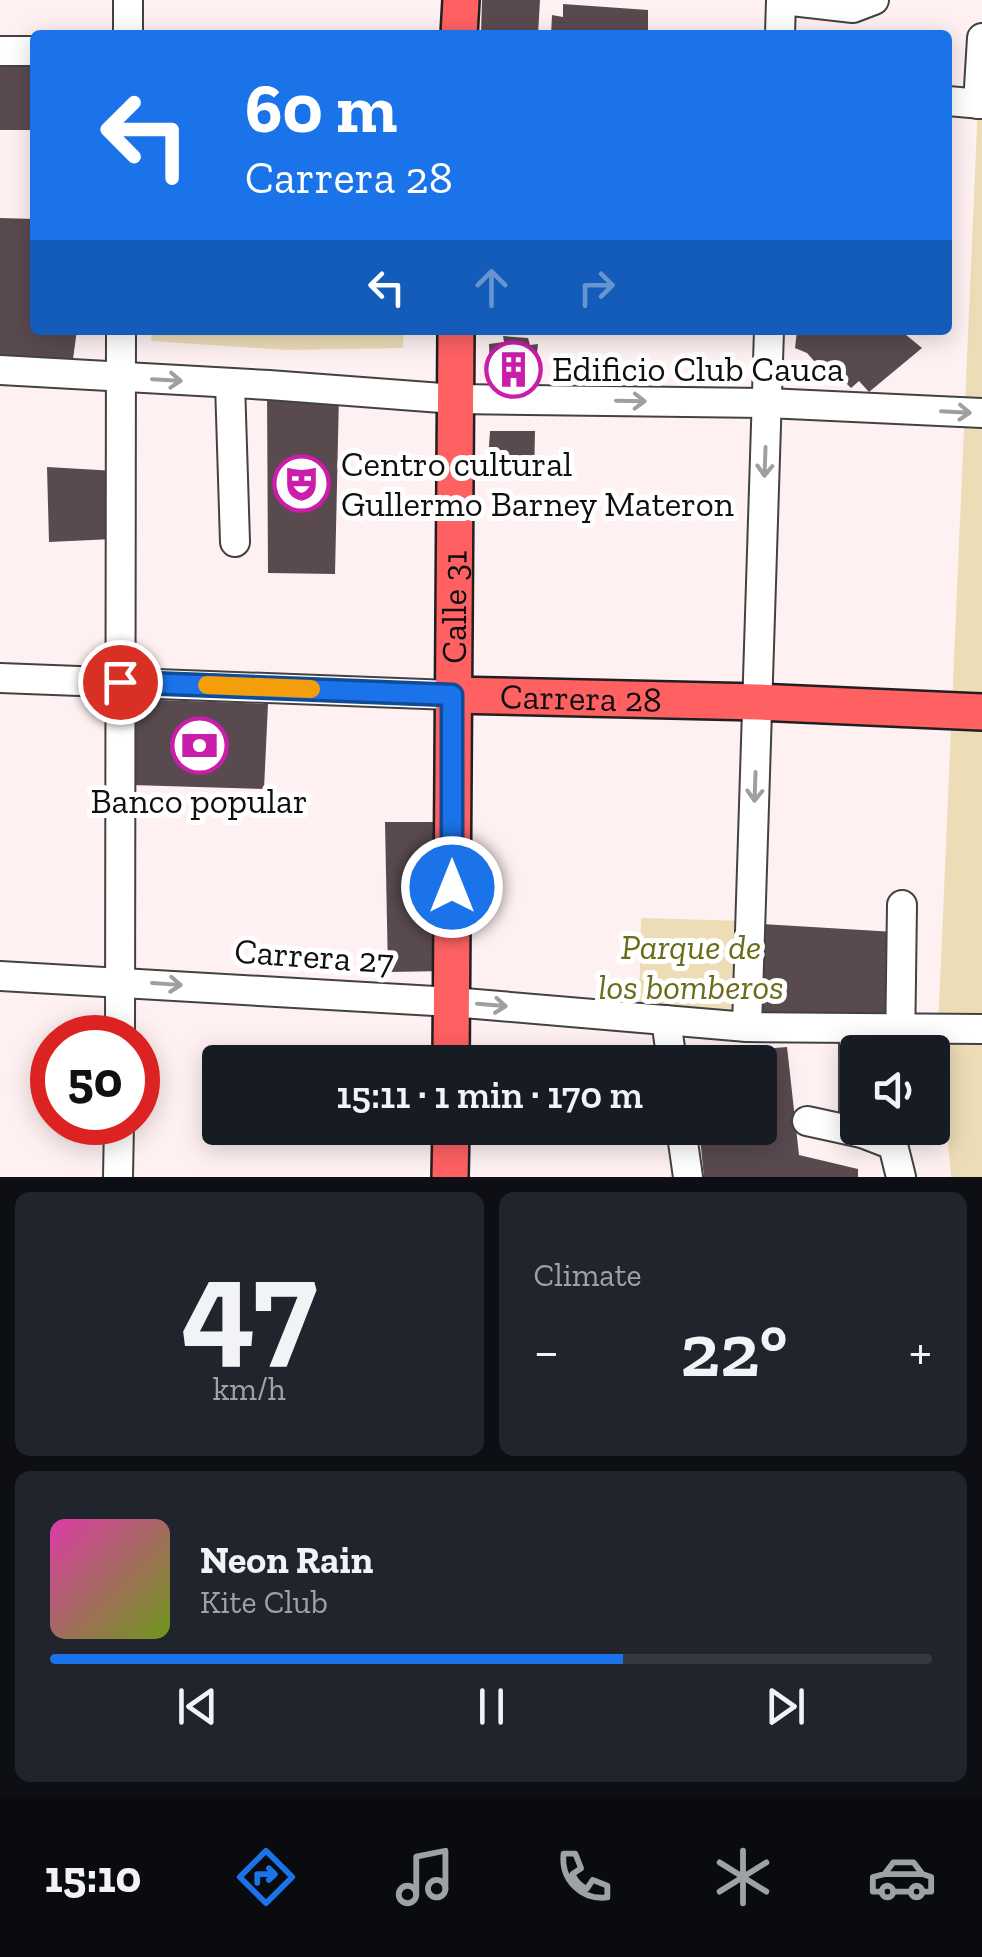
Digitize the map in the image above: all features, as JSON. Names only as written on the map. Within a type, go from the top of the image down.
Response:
[{"type":"main road","points":[[459,30],[461,0]]},
{"type":"main road","name":"Calle 31","points":[[452,1045],[456,335]]},
{"type":"main road","name":"Carrera 28","points":[[452,695],[982,712]]},
{"type":"main road","points":[[450,1177],[451,1145]]},
{"type":"street","points":[[128,0],[128,30]]},
{"type":"street","points":[[780,30],[782,0],[853,8],[874,0]]},
{"type":"street","points":[[952,101],[980,104],[982,38]]},
{"type":"street","points":[[0,51],[30,51]]},
{"type":"street","points":[[120,1015],[122,335]]},
{"type":"street","points":[[746,1027],[770,335]]},
{"type":"street","points":[[0,370],[455,399],[767,403],[982,413]]},
{"type":"street","points":[[230,383],[235,542]]},
{"type":"street","name":"Carrera 28","points":[[0,678],[452,695]]},
{"type":"street","points":[[900,1035],[902,905]]},
{"type":"street","name":"Carrera 27","points":[[0,976],[452,1002],[746,1027],[854,1028],[881,1035]]},
{"type":"street","points":[[666,1020],[670,1045]]},
{"type":"street","points":[[854,1028],[854,1035]]},
{"type":"street","name":"Carrera 27","points":[[934,1035],[982,1028]]},
{"type":"street","points":[[807,1122],[840,1125]]},
{"type":"street","points":[[118,1177],[119,1145]]},
{"type":"street","points":[[683,1145],[688,1177]]},
{"type":"street","points":[[893,1145],[901,1177]]},
{"type":"green space","points":[[982,69],[982,1177],[951,1177],[950,1035],[939,1035],[938,1029]]},
{"type":"green space","points":[[152,335],[404,335],[403,348],[286,350],[151,341]]},
{"type":"green space","name":"Parque de los bomberos","points":[[641,918],[746,921],[741,1020],[639,1012]]},
{"type":"building","points":[[482,0],[540,0],[538,30],[481,30]]},
{"type":"building","points":[[563,4],[648,10],[648,30],[551,30],[552,15],[563,17]]},
{"type":"building","points":[[0,65],[30,66],[30,130],[0,130]]},
{"type":"building","points":[[0,218],[30,219],[30,335],[76,335],[73,359],[0,357]]},
{"type":"building","points":[[796,335],[906,335],[922,348],[869,392],[859,381],[851,388],[829,366],[822,370],[807,353],[795,348]]},
{"type":"building","name":"Edificio Club Cauca","points":[[503,336],[528,338],[530,345],[538,344],[533,393],[491,393],[489,344],[504,342]]},
{"type":"building","name":"Centro cultural Gullermo Barney Materon","points":[[267,389],[339,394],[335,574],[268,573]]},
{"type":"building","points":[[490,431],[535,431],[534,478],[487,476]]},
{"type":"building","points":[[47,467],[116,471],[113,539],[49,542]]},
{"type":"building","name":"Banco popular","points":[[131,699],[268,704],[264,789],[131,785]]},
{"type":"building","points":[[385,822],[445,822],[447,971],[388,972]]},
{"type":"building","points":[[761,924],[895,932],[894,1018],[755,1014]]},
{"type":"building","points":[[787,1047],[799,1155],[858,1169],[858,1177],[704,1177],[701,1145],[777,1145],[777,1048]]},
{"type":"slow traffic","points":[[207,685],[311,689]]},
{"type":"place","name":"Edificio Club Cauca","points":[[513,369]]},
{"type":"place","name":"Centro cultural Gullermo Barney Materon","points":[[302,484]]},
{"type":"place","name":"Banco popular","points":[[199,745]]},
{"type":"route","points":[[120,682],[452,695],[452,887]]}]
